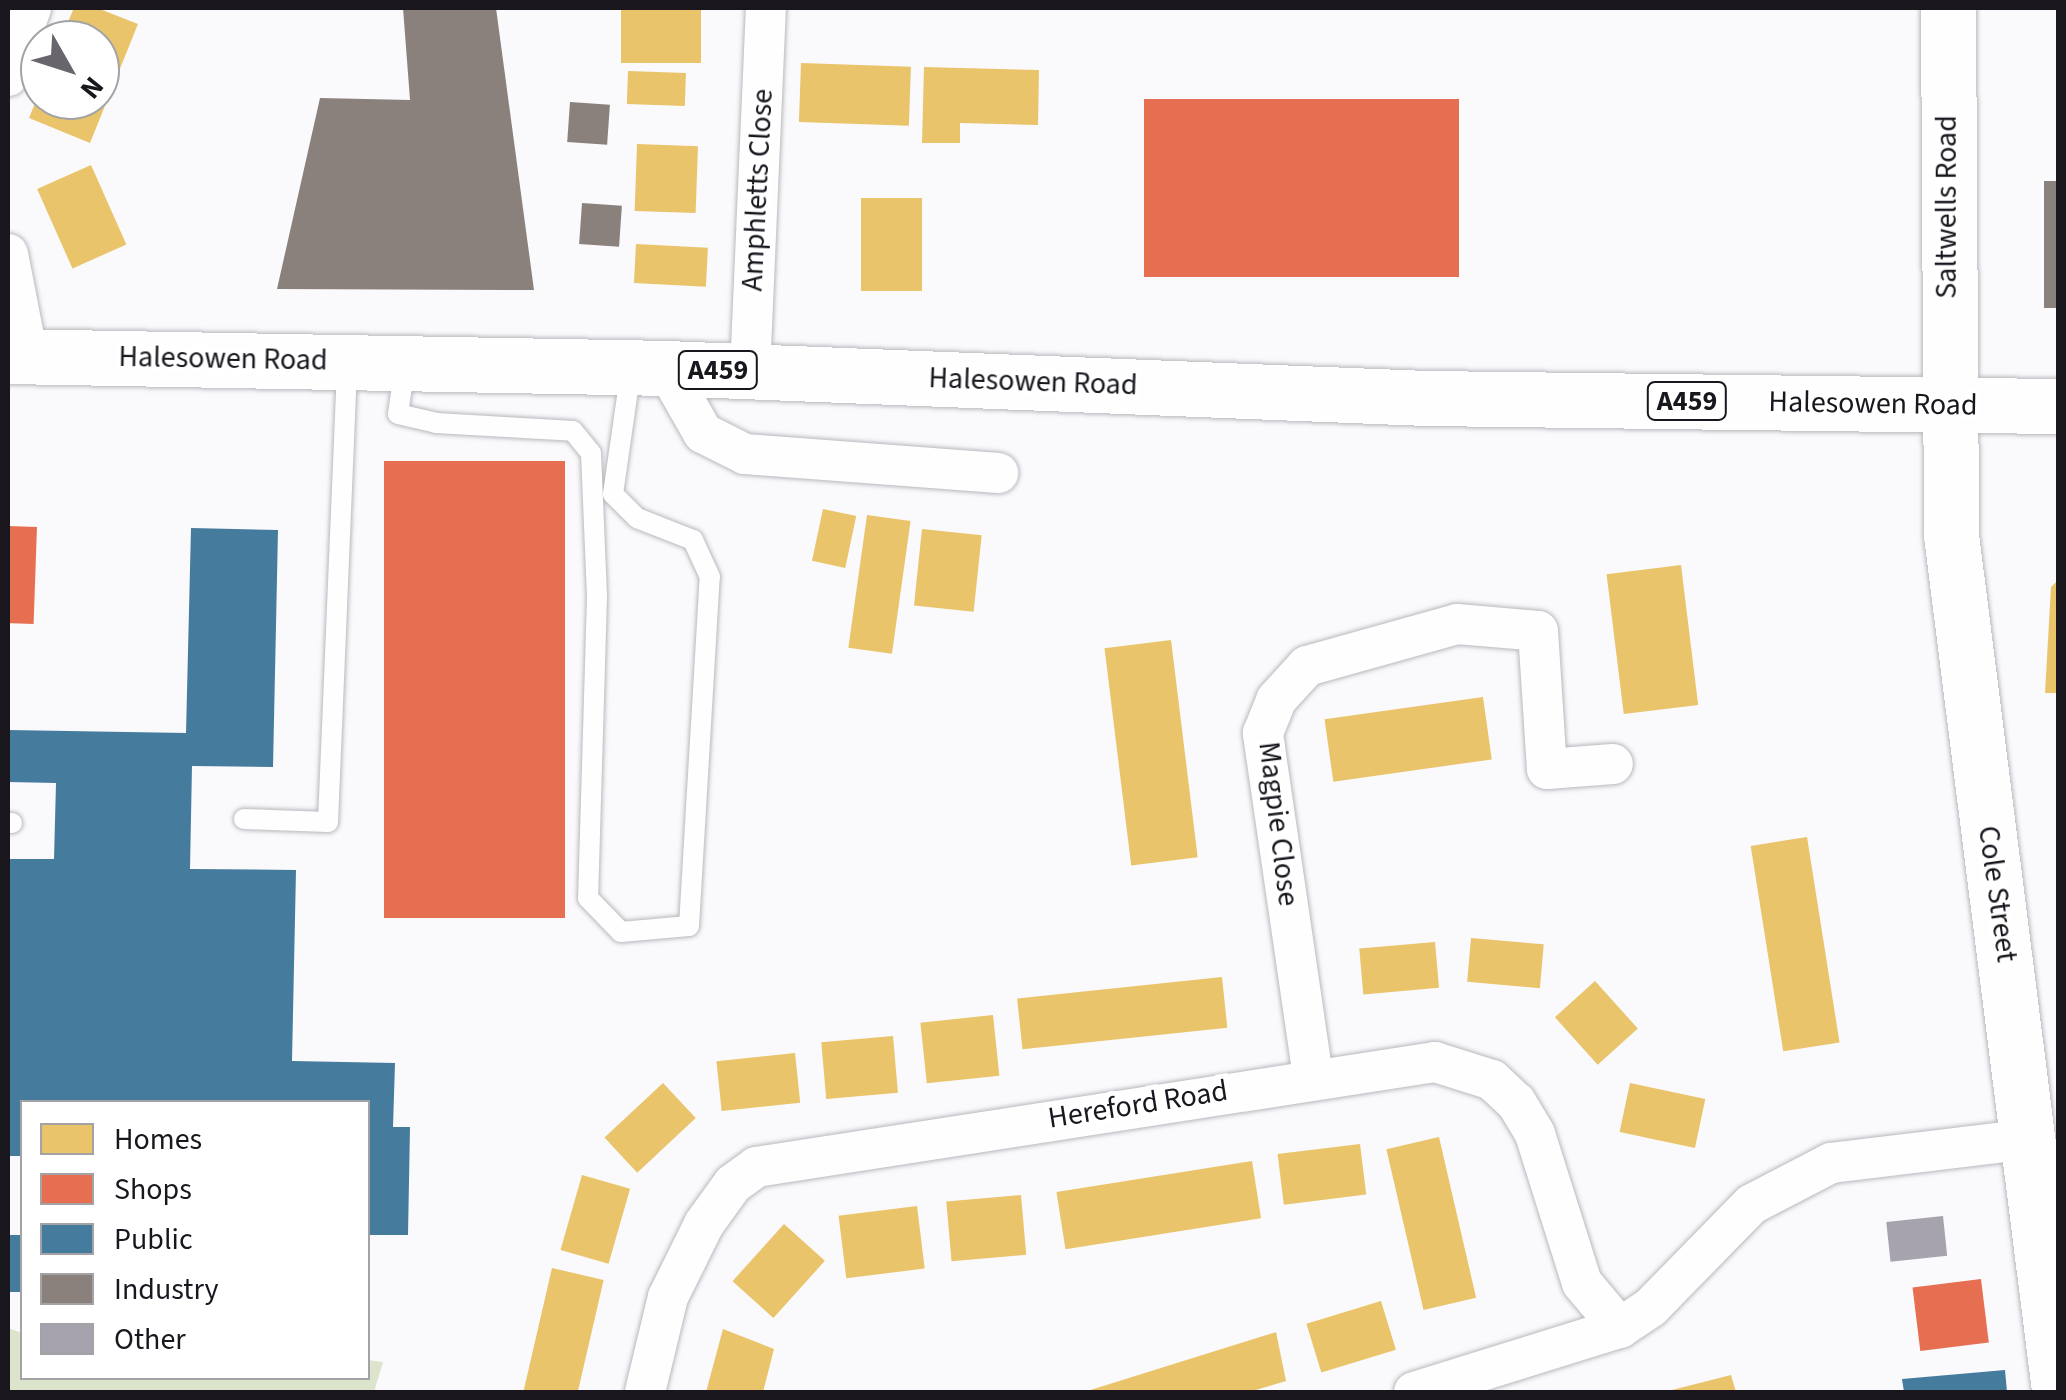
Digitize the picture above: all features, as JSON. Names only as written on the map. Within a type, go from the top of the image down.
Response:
[{"type":"main road","name":"Saltwells Road","points":[[1947,406],[1948,8]]},
{"type":"main road","name":"Halesowen Road","points":[[18,356],[649,368],[1427,398],[2058,406]]},
{"type":"main road","name":"Cole Street","points":[[1947,406],[1953,553],[2058,1382]]},
{"type":"street","points":[[8,76],[31,8]]},
{"type":"street","name":"Amphletts Close","points":[[750,372],[766,8]]},
{"type":"street","points":[[8,254],[18,356]]},
{"type":"street","points":[[649,368],[703,433],[746,454],[998,473]]},
{"type":"street","name":"Magpie Close","points":[[1313,1076],[1263,734],[1276,700],[1306,666],[1458,624],[1538,631],[1547,769],[1613,764]]},
{"type":"street","name":"Hereford Road","points":[[646,1392],[668,1297],[697,1238],[733,1184],[756,1167],[1313,1076],[1435,1062],[1492,1080],[1516,1102],[1535,1134],[1582,1283],[1620,1328]]},
{"type":"street","points":[[1414,1392],[1620,1328],[1650,1307],[1752,1204],[1831,1164],[2030,1139]]},
{"type":"lane","points":[[244,819],[328,822],[348,362]]},
{"type":"lane","points":[[406,363],[398,414],[436,424],[573,431],[591,453],[597,598],[588,898],[621,932],[689,926],[710,578],[693,540],[637,518],[613,494],[649,368]]},
{"type":"green space","points":[[8,1328],[20,1332],[20,1380],[370,1380],[370,1360],[383,1362],[374,1392],[8,1392]]},
{"type":"building: Homes","points":[[74,8],[97,8],[138,24],[120,69],[120,20],[69,20]]},
{"type":"building: Homes","points":[[621,8],[701,8],[701,63],[621,63]]},
{"type":"building: Homes","points":[[801,63],[911,67],[909,126],[799,122]]},
{"type":"building: Homes","points":[[924,67],[1039,70],[1038,125],[960,123],[960,143],[922,143]]},
{"type":"building: Homes","points":[[628,71],[686,73],[685,106],[627,104]]},
{"type":"building: Homes","points":[[34,120],[99,120],[90,143]]},
{"type":"building: Homes","points":[[637,144],[698,146],[696,213],[635,211]]},
{"type":"building: Homes","points":[[91,165],[126,244],[72,268],[37,189]]},
{"type":"building: Homes","points":[[861,198],[922,198],[922,291],[861,291]]},
{"type":"building: Homes","points":[[636,244],[708,248],[706,287],[634,283]]},
{"type":"building: Homes","points":[[823,509],[856,516],[845,568],[812,561]]},
{"type":"building: Homes","points":[[867,515],[911,521],[892,654],[848,648]]},
{"type":"building: Homes","points":[[922,529],[982,535],[974,612],[914,606]]},
{"type":"building: Homes","points":[[1681,565],[1698,705],[1624,714],[1607,574]]},
{"type":"building: Homes","points":[[2058,580],[2058,693],[2045,693],[2051,587]]},
{"type":"building: Homes","points":[[1171,640],[1198,857],[1131,866],[1104,648]]},
{"type":"building: Homes","points":[[1483,697],[1492,759],[1333,782],[1325,719]]},
{"type":"building: Homes","points":[[1807,837],[1840,1042],[1783,1051],[1751,846]]},
{"type":"building: Homes","points":[[1471,938],[1544,944],[1540,988],[1467,982]]},
{"type":"building: Homes","points":[[1435,942],[1439,988],[1363,994],[1359,949]]},
{"type":"building: Homes","points":[[1222,977],[1227,1028],[1022,1049],[1017,999]]},
{"type":"building: Homes","points":[[1595,981],[1638,1029],[1598,1065],[1555,1017]]},
{"type":"building: Homes","points":[[993,1015],[999,1076],[927,1083],[920,1023]]},
{"type":"building: Homes","points":[[893,1036],[898,1093],[826,1099],[821,1042]]},
{"type":"building: Homes","points":[[795,1053],[800,1103],[722,1111],[716,1061]]},
{"type":"building: Homes","points":[[663,1083],[696,1118],[637,1173],[604,1138]]},
{"type":"building: Homes","points":[[1630,1083],[1705,1099],[1695,1148],[1620,1132]]},
{"type":"building: Homes","points":[[1439,1137],[1476,1298],[1424,1310],[1386,1149]]},
{"type":"building: Homes","points":[[1360,1144],[1366,1195],[1284,1205],[1278,1154]]},
{"type":"building: Homes","points":[[1252,1161],[1261,1218],[1066,1249],[1056,1192]]},
{"type":"building: Homes","points":[[582,1175],[630,1189],[609,1264],[561,1250]]},
{"type":"building: Homes","points":[[1021,1195],[1026,1255],[952,1261],[946,1202]]},
{"type":"building: Homes","points":[[917,1206],[925,1269],[846,1278],[839,1216]]},
{"type":"building: Homes","points":[[784,1224],[825,1261],[773,1318],[732,1281]]},
{"type":"building: Homes","points":[[552,1268],[604,1280],[578,1392],[523,1392]]},
{"type":"building: Homes","points":[[1381,1301],[1396,1350],[1321,1373],[1306,1324]]},
{"type":"building: Homes","points":[[723,1329],[774,1349],[763,1392],[706,1392]]},
{"type":"building: Homes","points":[[1276,1332],[1286,1381],[1249,1392],[1084,1392]]},
{"type":"building: Homes","points":[[1731,1375],[1736,1392],[1668,1392],[1668,1391]]},
{"type":"building: Shops","points":[[1144,99],[1459,99],[1459,277],[1144,277]]},
{"type":"building: Shops","points":[[384,461],[565,461],[565,918],[384,918]]},
{"type":"building: Shops","points":[[8,526],[37,527],[34,624],[8,623]]},
{"type":"building: Shops","points":[[1981,1279],[1989,1343],[1920,1351],[1913,1287]]},
{"type":"building: Public","points":[[191,528],[278,530],[273,767],[192,766],[190,869],[296,870],[292,1061],[395,1063],[393,1127],[410,1127],[408,1235],[370,1235],[370,1100],[20,1100],[20,1156],[8,1156],[8,859],[54,859],[56,783],[8,782],[8,730],[186,733]]},
{"type":"building: Public","points":[[8,1235],[20,1235],[20,1292],[8,1292]]},
{"type":"building: Public","points":[[2005,1370],[2007,1392],[1904,1392],[1902,1379]]},
{"type":"building: Industry","points":[[403,8],[496,8],[534,290],[277,289],[320,98],[410,100]]},
{"type":"building: Industry","points":[[570,102],[610,105],[607,145],[567,142]]},
{"type":"building: Industry","points":[[2044,181],[2058,181],[2058,308],[2044,308]]},
{"type":"building: Industry","points":[[582,203],[622,206],[619,247],[579,244]]},
{"type":"building: Other","points":[[1943,1216],[1947,1256],[1890,1262],[1886,1222]]}]
